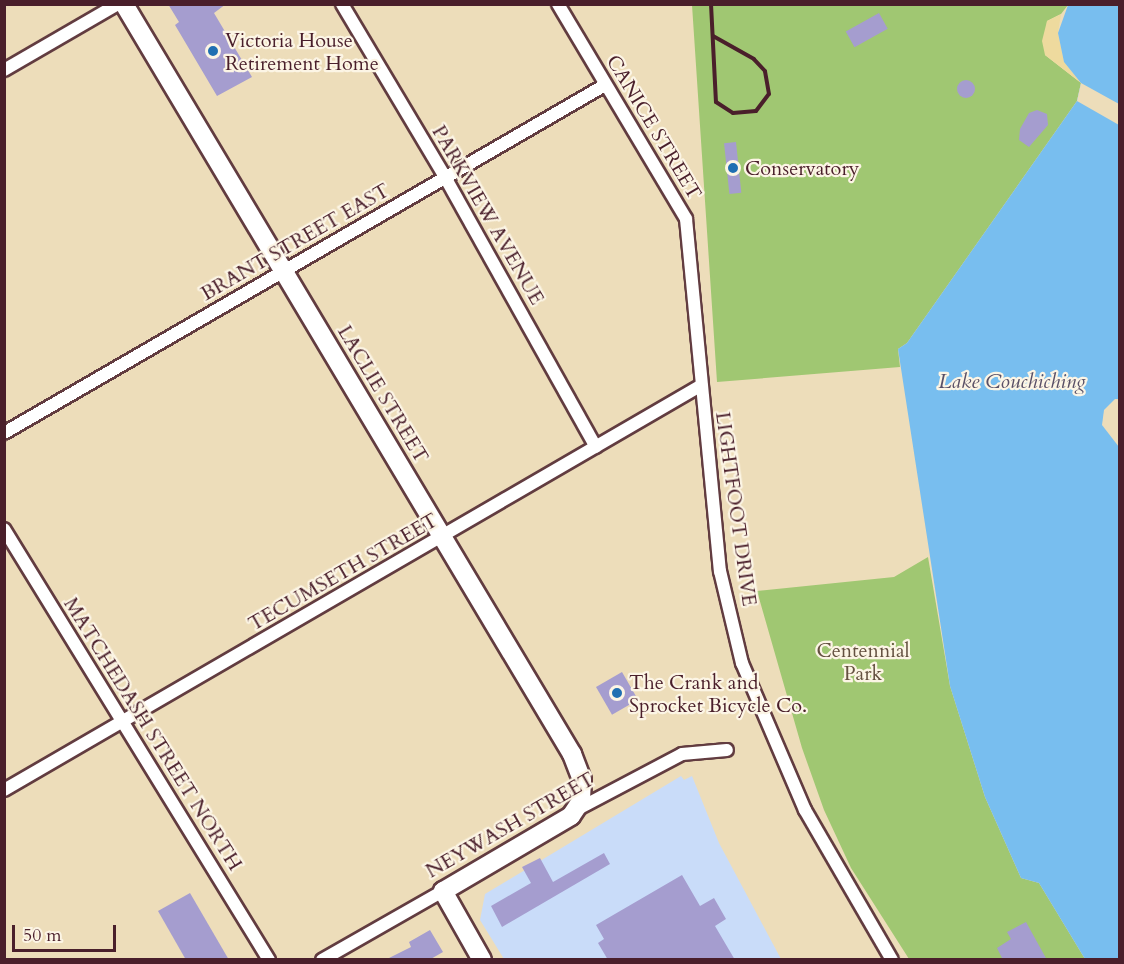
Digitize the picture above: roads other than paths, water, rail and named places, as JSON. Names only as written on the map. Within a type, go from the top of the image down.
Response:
[{"type":"main road","name":"LACLIE STREET","points":[[124,4],[572,754],[584,790],[575,811]]},
{"type":"main road","name":"NEYWASH STREET","points":[[443,891],[575,811]]},
{"type":"main road","points":[[443,891],[482,960]]},
{"type":"street","points":[[4,70],[118,4]]},
{"type":"street","name":"PARKVIEW AVENUE","points":[[342,4],[445,177],[596,447]]},
{"type":"street","name":"CANICE STREET","points":[[558,4],[676,199],[688,226],[700,386]]},
{"type":"street","name":"BRANT STREET EAST","points":[[4,433],[605,85]]},
{"type":"street","name":"TECUMSETH STREET","points":[[4,790],[442,538],[700,386]]},
{"type":"street","name":"LIGHTFOOT DRIVE","points":[[700,386],[720,571],[742,663],[805,810],[892,960]]},
{"type":"street","name":"MATCHEDASH STREET NORTH","points":[[4,529],[269,960]]},
{"type":"street","name":"NEYWASH STREET","points":[[575,811],[682,754],[727,750]]},
{"type":"street","name":"NEYWASH STREET","points":[[322,960],[443,891]]},
{"type":"water","name":"Lake Couchiching","points":[[1068,5],[1119,5],[1119,959],[1085,959],[1039,883],[1021,878],[985,797],[950,686],[898,349],[907,343],[1077,101],[1081,83],[1064,62],[1058,33]]},
{"type":"railway","points":[[711,4],[716,102],[733,113],[756,111],[769,94],[765,71],[754,59],[713,36]]},
{"type":"place","name":"Victoria House Retirement Home","points":[[213,51]]},
{"type":"place","name":"Conservatory","points":[[733,168]]},
{"type":"place","name":"The Crank and Sprocket Bicycle Co.","points":[[617,693]]},
{"type":"park label","name":"Centennial Park","points":[[863,662]]}]
